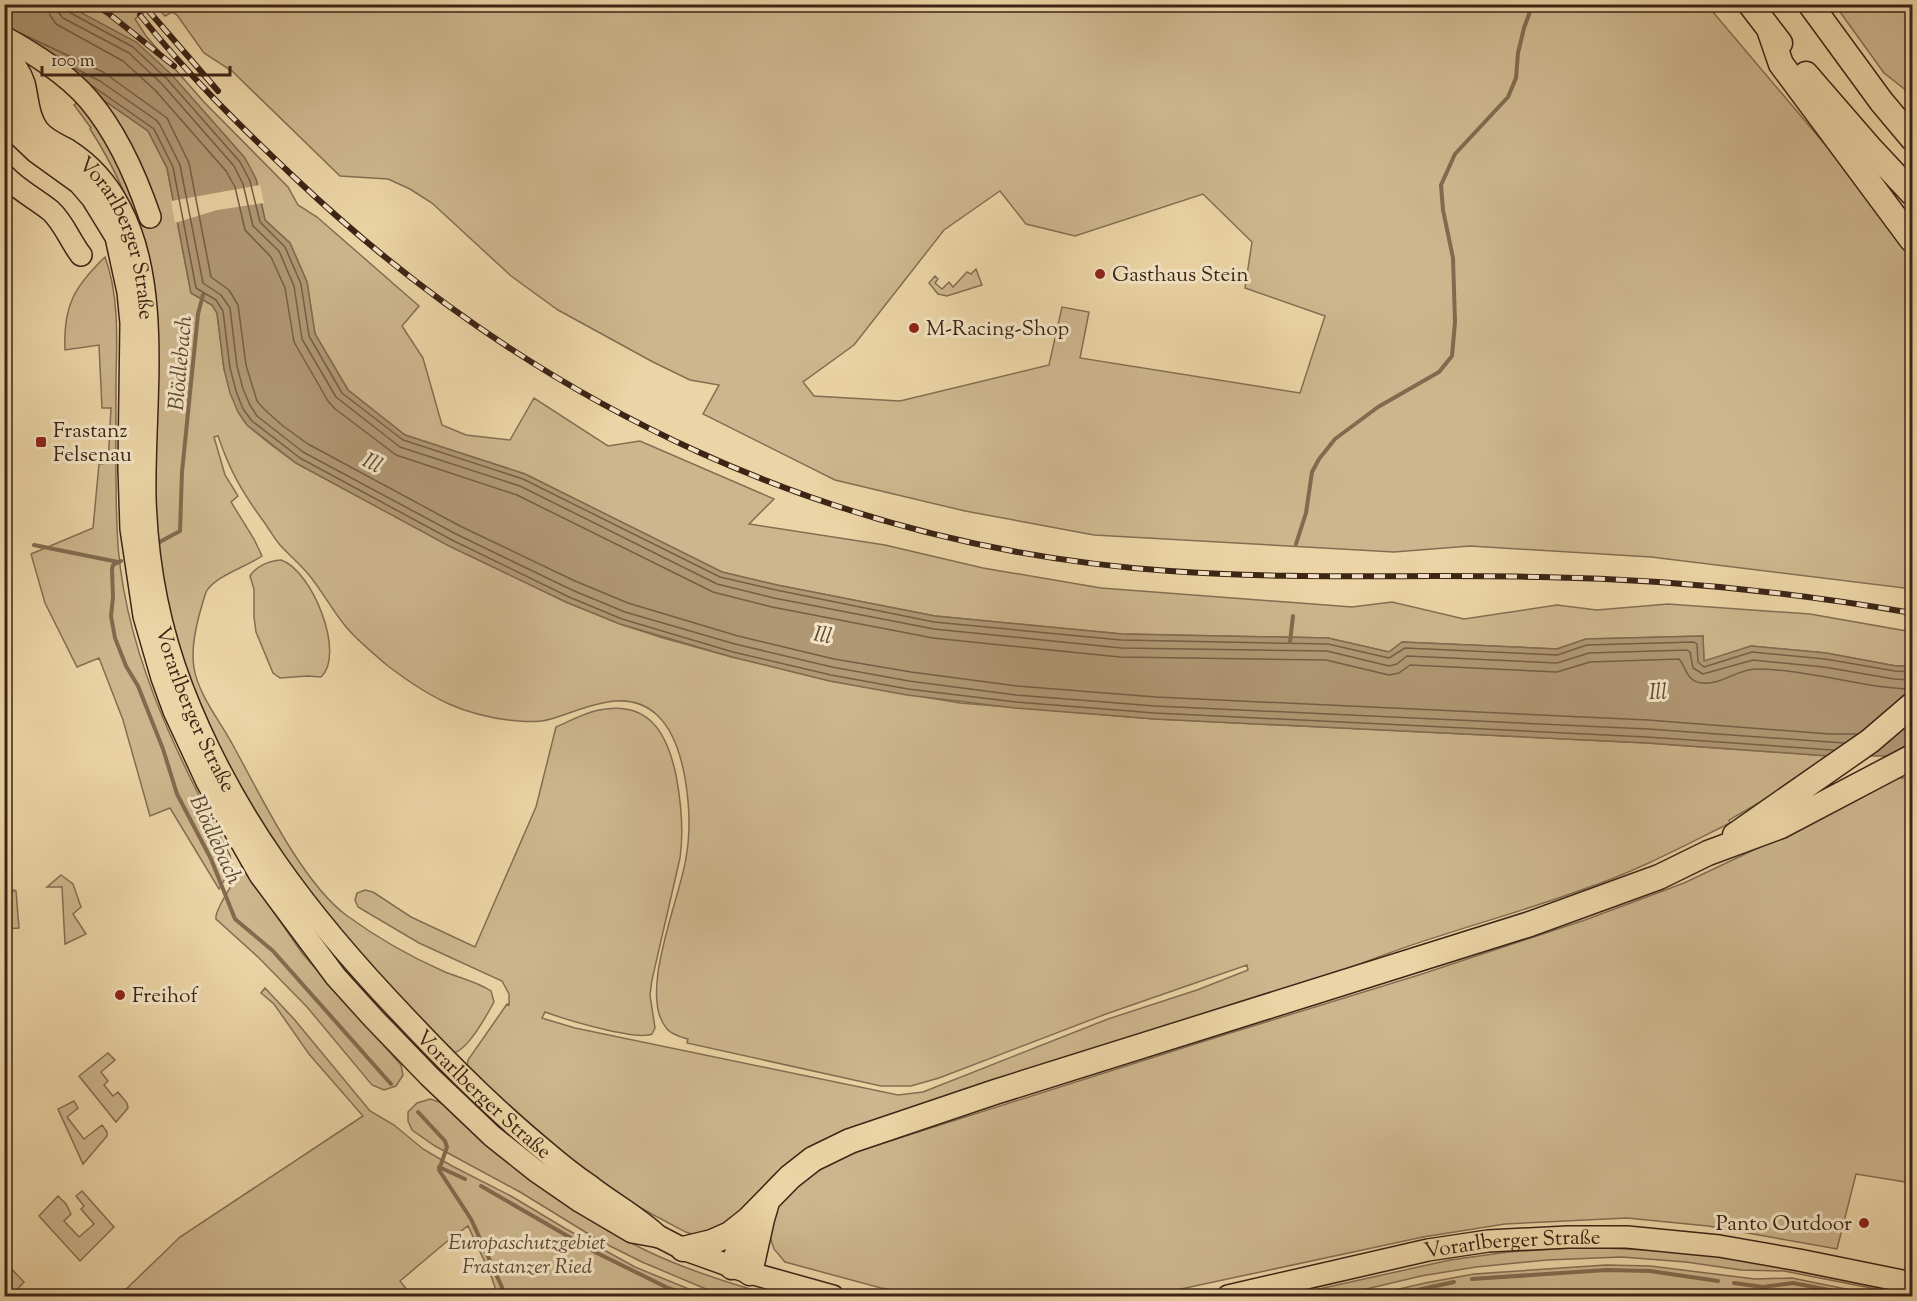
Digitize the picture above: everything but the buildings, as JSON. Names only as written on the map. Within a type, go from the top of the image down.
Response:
[{"type":"highway","points":[[1750,4],[1770,32],[1870,149],[1912,193]]},
{"type":"highway","points":[[1810,4],[1870,87],[1912,138]]},
{"type":"highway","points":[[1770,32],[1780,64],[1912,240]]},
{"type":"highway","points":[[1870,87],[1906,112],[1912,120]]},
{"type":"highway","points":[[1708,853],[1870,741],[1912,705]]},
{"type":"highway","points":[[683,1249],[699,1246],[730,1234],[749,1219],[790,1177],[813,1159],[850,1141],[984,1096],[1530,924],[1659,877],[1708,853],[1763,834],[1912,757]]},
{"type":"highway","points":[[741,1270],[769,1199]]},
{"type":"highway","points":[[741,1270],[749,1219]]},
{"type":"main road","points":[[4,37],[33,53],[88,98],[116,138],[150,217]]},
{"type":"main road","name":"Vorarlberger Straße","points":[[4,53],[14,62],[23,81],[15,115]]},
{"type":"main road","name":"Vorarlberger Straße","points":[[4,78],[15,115],[36,128],[47,139],[70,152],[97,174],[120,206],[132,232],[141,272],[146,321],[145,498],[149,554],[160,614],[178,674],[201,732],[233,796],[276,865],[353,963],[450,1066],[546,1152],[591,1187],[641,1220],[660,1237],[683,1249],[785,1284],[832,1296]]},
{"type":"main road","points":[[15,115],[14,140],[47,139]]},
{"type":"main road","name":"Vorarlberger Straße","points":[[14,140],[78,183],[92,198],[116,237],[128,292],[131,323],[129,468],[131,529],[144,616],[174,711],[207,782],[240,842],[260,875],[336,976],[429,1076],[492,1136],[536,1171],[581,1202],[632,1232],[660,1237]]},
{"type":"main road","points":[[4,176],[16,188],[56,217],[81,255]]},
{"type":"main road","name":"Vorarlberger Straße","points":[[1228,1296],[1428,1250],[1488,1241],[1558,1237],[1627,1237],[1719,1246],[1912,1283]]},
{"type":"green space","points":[[67,5],[154,5],[135,19],[146,36],[204,102],[288,187],[298,205],[317,217],[419,306],[402,326],[423,358],[442,425],[466,435],[510,440],[534,398],[608,446],[640,441],[774,499],[749,524],[885,545],[983,568],[1101,588],[1352,607],[1392,602],[1464,619],[1557,605],[1597,610],[1668,604],[1810,614],[1912,632],[1912,666],[1896,666],[1826,653],[1751,646],[1704,662],[1703,636],[1586,639],[1557,649],[1402,642],[1389,652],[1328,638],[1122,634],[935,616],[722,572],[525,474],[405,435],[348,390],[315,334],[307,282],[290,243],[265,220],[256,179],[84,15]]},
{"type":"green space","points":[[155,5],[1707,5],[1888,219],[1912,263],[1912,589],[1651,557],[1470,546],[1394,552],[1094,535],[965,511],[835,480],[703,414],[719,385],[690,380],[558,310],[511,276],[432,203],[410,189],[388,179],[340,176],[232,71],[204,53],[177,15],[172,12],[165,16]],"holes":[[[1000,191],[1026,224],[1075,236],[1203,194],[1252,242],[1245,288],[1325,316],[1300,393],[1080,358],[1089,312],[1062,307],[1049,365],[900,401],[814,396],[803,382],[854,345],[944,230]]]},
{"type":"green space","points":[[1835,5],[1912,5],[1912,95],[1884,73]]},
{"type":"green space","points":[[92,92],[148,131],[167,168],[191,293],[212,305],[217,313],[224,369],[238,412],[247,425],[296,463],[450,546],[566,602],[620,624],[732,657],[830,681],[960,703],[1155,719],[1647,743],[1829,756],[1774,794],[1729,820],[1730,823],[1622,875],[1392,952],[1329,977],[878,1119],[834,1136],[807,1149],[783,1167],[767,1182],[740,1217],[702,1235],[686,1232],[637,1206],[585,1171],[467,1067],[468,1060],[507,1004],[509,1005],[509,994],[502,981],[419,943],[358,907],[355,900],[357,893],[365,890],[373,892],[411,917],[475,947],[536,807],[556,727],[593,711],[616,708],[631,710],[643,715],[653,723],[667,746],[676,775],[682,837],[680,858],[652,980],[650,995],[655,1028],[652,1034],[616,1032],[545,1012],[542,1018],[575,1028],[898,1095],[923,1092],[1108,1019],[1197,990],[1248,970],[1247,965],[1106,1014],[939,1078],[911,1086],[881,1086],[687,1043],[688,1039],[667,1029],[659,1014],[656,994],[663,946],[686,858],[689,823],[682,763],[676,744],[657,715],[645,706],[619,701],[605,702],[547,720],[500,719],[449,704],[419,688],[377,657],[342,622],[319,588],[280,545],[249,501],[237,481],[218,436],[214,437],[225,475],[238,496],[231,502],[262,556],[223,576],[206,592],[194,639],[193,659],[197,679],[284,838],[314,882],[330,900],[346,915],[394,946],[432,966],[491,991],[494,1002],[481,1024],[463,1047],[452,1053],[368,964],[293,872],[248,801],[190,683],[172,629],[157,552],[141,236],[112,168],[91,128],[74,105]]},
{"type":"green space","points":[[105,257],[113,286],[116,317],[116,490],[121,572],[140,656],[155,698],[190,777],[230,855],[232,866],[219,889],[170,808],[150,816],[123,720],[99,658],[77,667],[45,603],[31,554],[93,528],[99,464],[108,463],[111,408],[102,408],[99,345],[65,350],[65,335],[69,309],[78,288]]},
{"type":"green space","points":[[976,269],[982,285],[947,296],[938,294],[929,283],[935,276],[938,279],[935,283],[942,289],[949,282],[953,287],[967,272],[971,274]]},
{"type":"green space","points":[[281,560],[293,567],[304,579],[322,614],[330,650],[328,666],[321,677],[280,678],[273,673],[256,632],[254,589],[250,576],[263,565]]},
{"type":"green space","points":[[1897,778],[1912,778],[1912,1183],[1856,1174],[1837,1249],[1708,1226],[1627,1218],[1505,1224],[1423,1237],[1167,1292],[1128,1296],[933,1296],[881,1288],[785,1262],[774,1249],[769,1234],[779,1204],[817,1168],[849,1154],[1422,974],[1585,920],[1684,883]]},
{"type":"green space","points":[[244,861],[260,892],[302,953],[401,1065],[403,1075],[396,1086],[384,1090],[372,1085],[307,1007],[259,958],[216,919],[216,914]]},
{"type":"green space","points":[[61,875],[73,884],[81,907],[73,914],[86,934],[65,944],[62,887],[47,887]]},
{"type":"green space","points":[[14,890],[16,891],[19,928],[5,929],[5,900]]},
{"type":"green space","name":"Europaschutzgebiet Frastanzer Ried","points":[[265,988],[294,1019],[370,1111],[394,1125],[423,1149],[635,1267],[706,1296],[498,1296],[468,1226],[400,1281],[412,1296],[119,1296],[180,1237],[363,1116],[309,1054],[274,1004],[261,993]]},
{"type":"green space","points":[[108,1053],[115,1060],[101,1072],[108,1081],[104,1085],[113,1096],[118,1092],[127,1103],[128,1108],[116,1122],[79,1076]]},
{"type":"green space","points":[[430,1099],[442,1103],[488,1145],[538,1184],[617,1236],[693,1270],[775,1296],[729,1296],[706,1289],[642,1262],[600,1241],[520,1192],[435,1146],[412,1130],[408,1121],[408,1112],[417,1103]]},
{"type":"green space","points":[[74,1101],[78,1108],[67,1117],[84,1139],[102,1125],[107,1132],[107,1136],[83,1164],[58,1109]]},
{"type":"green space","points":[[82,1191],[114,1227],[80,1261],[39,1216],[58,1196],[66,1204],[71,1214],[64,1221],[79,1237],[94,1224],[81,1209],[84,1206],[76,1196]]},
{"type":"green space","points":[[1585,1247],[1687,1252],[1742,1260],[1912,1290],[1912,1296],[1784,1271],[1741,1270],[1686,1262],[1622,1257],[1547,1260],[1476,1267],[1421,1276],[1337,1296],[1287,1296],[1450,1260],[1508,1252]]},
{"type":"green space","points":[[4,1261],[24,1282],[11,1296],[5,1296]]},
{"type":"green space","points":[[1606,1265],[1650,1266],[1755,1279],[1792,1278],[1880,1296],[1369,1296],[1474,1274]]},
{"type":"water","name":"Ill","points":[[4,5],[67,5],[136,42],[171,74],[245,158],[256,179],[265,220],[290,243],[307,282],[315,334],[348,390],[405,435],[525,474],[722,572],[935,616],[1122,634],[1328,638],[1389,652],[1402,642],[1557,649],[1586,639],[1703,636],[1704,661],[1751,646],[1826,653],[1896,666],[1912,666],[1912,756],[1829,756],[1647,743],[1155,719],[1015,708],[907,695],[830,681],[732,657],[620,624],[566,602],[449,546],[296,463],[247,425],[238,412],[230,393],[224,369],[217,313],[212,305],[191,293],[167,168],[148,131],[92,92],[5,50]]},
{"type":"pier","points":[[260,185],[264,203],[217,210],[175,223],[171,201]]},
{"type":"waterway","points":[[1296,544],[1306,513],[1312,472],[1335,439],[1378,407],[1439,372],[1452,356],[1455,322],[1453,258],[1443,210],[1441,185],[1455,154],[1508,97],[1516,78],[1518,53],[1524,28],[1535,4]]},
{"type":"waterway","name":"Blödlebach","points":[[156,544],[180,531],[182,472],[198,314],[203,295]]},
{"type":"waterway","points":[[34,545],[118,562]]},
{"type":"waterway","name":"Blödlebach","points":[[121,561],[113,565],[112,569],[111,616],[115,638],[126,666],[138,686],[163,749],[177,794],[211,859],[235,919],[273,951],[391,1084]]},
{"type":"waterway","points":[[1290,642],[1293,616]]},
{"type":"waterway","points":[[418,1112],[445,1141],[447,1147],[439,1170],[471,1219],[506,1296]]},
{"type":"waterway","points":[[439,1167],[465,1179]]},
{"type":"waterway","points":[[481,1186],[597,1253],[668,1288],[690,1296]]},
{"type":"waterway","points":[[1472,1279],[1606,1270],[1650,1271],[1718,1281]]},
{"type":"waterway","points":[[1390,1296],[1454,1282]]},
{"type":"waterway","points":[[1734,1283],[1763,1287],[1793,1283],[1860,1296]]},
{"type":"railway","points":[[93,4],[108,13],[174,66]]},
{"type":"railway","points":[[147,9],[218,91]]},
{"type":"railway","points":[[140,15],[214,99],[295,178],[388,260],[487,333],[590,397],[698,452],[810,497],[926,532],[1046,557],[1170,571],[1310,576],[1589,578],[1728,588],[1912,613]]},
{"type":"place","name":"Gasthaus Stein","points":[[1100,274]]},
{"type":"place","name":"M-Racing-Shop","points":[[914,328]]},
{"type":"place","name":"Frastanz Felsenau","points":[[41,442]]},
{"type":"place","name":"Freihof","points":[[120,995]]},
{"type":"place","name":"Panto Outdoor","points":[[1864,1223]]}]
